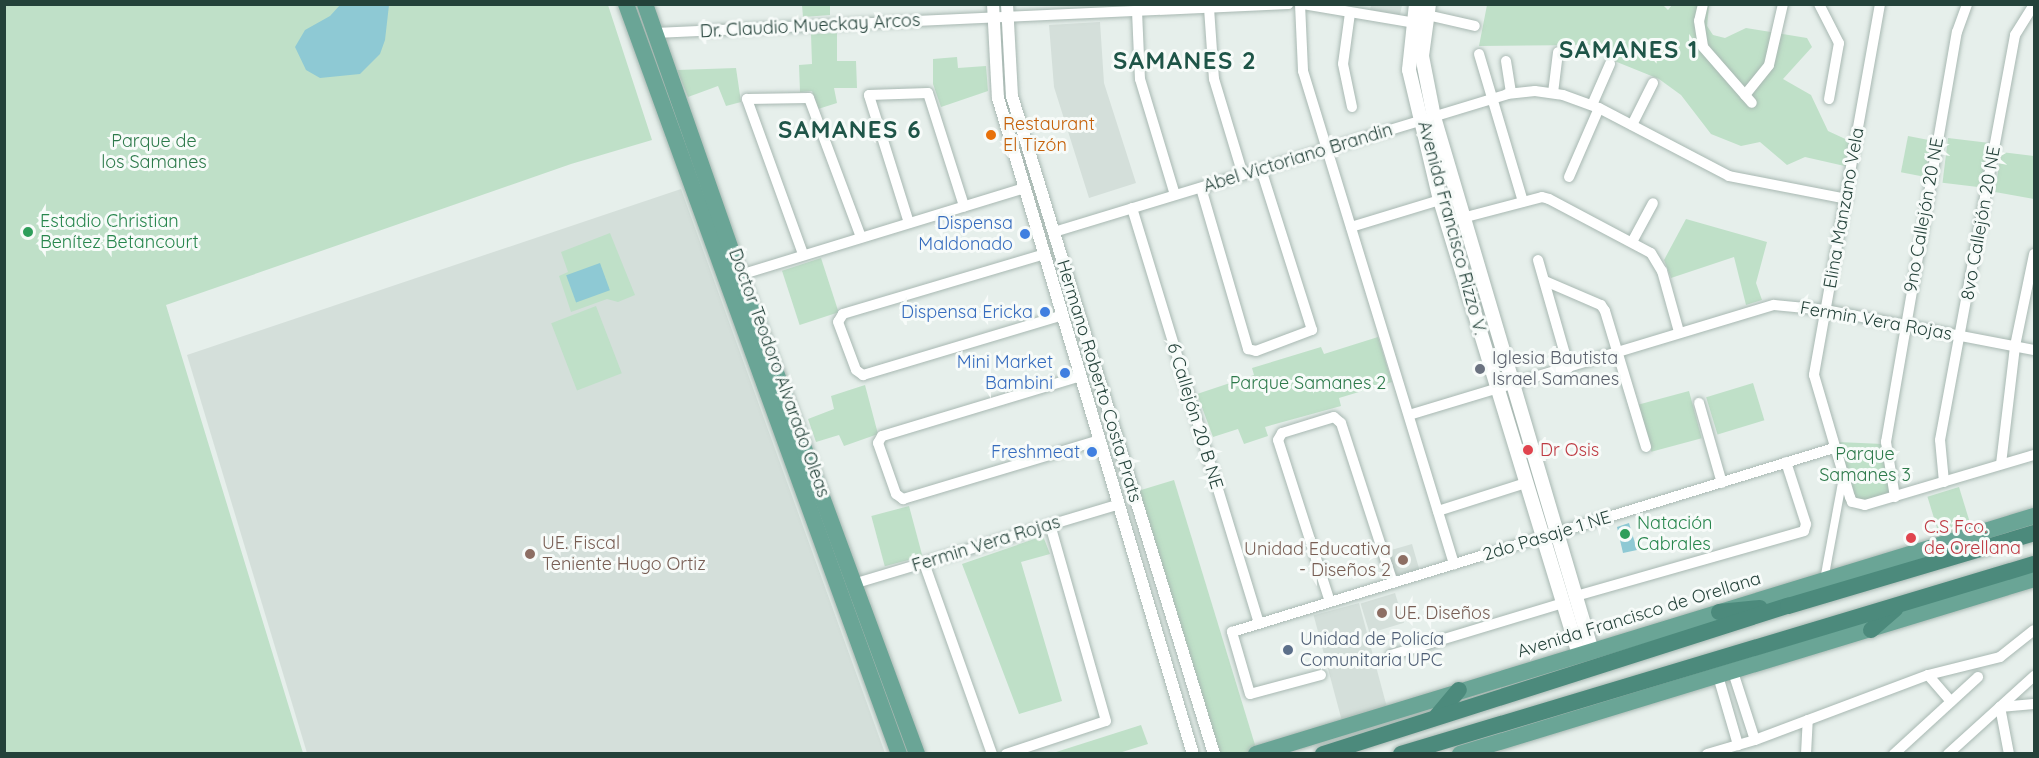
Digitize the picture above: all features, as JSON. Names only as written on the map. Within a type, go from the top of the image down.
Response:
[{"type":"highway","name":"Avenida Francisco de Orellana","points":[[1323,753],[1788,606],[2034,534]]},
{"type":"highway","points":[[1401,753],[2034,564]]},
{"type":"highway","points":[[1871,630],[1901,604]]},
{"type":"highway","points":[[1719,612],[1788,606]]},
{"type":"highway","points":[[1437,716],[1460,690]]},
{"type":"main road","name":"Doctor Teodoro Alvarado Oleas","points":[[626,4],[899,753]]},
{"type":"main road","name":"Doctor Teodoro Alvarado Oleas","points":[[645,4],[740,275],[917,753]]},
{"type":"main road","name":"Avenida Francisco Rizzo V.","points":[[1416,4],[1423,17],[1409,70],[1456,195],[1557,534],[1570,599],[1585,653]]},
{"type":"main road","name":"Avenida Francisco Rizzo V.","points":[[1428,118],[1440,200],[1543,538],[1570,599]]},
{"type":"main road","name":"Avenida Francisco de Orellana","points":[[1256,753],[2034,516]]},
{"type":"main road","points":[[1460,753],[2034,579]]},
{"type":"street","name":"Hermano Roberto Costa Prats","points":[[993,4],[997,91],[1193,753]]},
{"type":"street","name":"Dr. Claudio Mueckay Arcos","points":[[655,33],[994,18],[1007,11],[1089,9],[1137,11],[1162,7],[1209,8],[1288,4]]},
{"type":"street","points":[[1454,564],[1303,71],[1301,4],[1350,13],[1423,17],[1475,26]]},
{"type":"street","points":[[1703,4],[1699,21],[1703,47],[1748,99],[1769,65],[1783,4]]},
{"type":"street","points":[[1819,4],[1839,43],[1828,99]]},
{"type":"street","name":"Elina Manzano Vela","points":[[1880,4],[1814,375],[1852,502],[1864,505],[1895,497]]},
{"type":"street","name":"9no Callejón 20 NE","points":[[1895,497],[1886,442],[1904,326],[1957,32],[1967,4]]},
{"type":"street","name":"8vo Callejón 20 NE","points":[[1944,482],[1940,440],[2015,35],[2034,4]]},
{"type":"street","points":[[1209,8],[1214,80],[1243,175]]},
{"type":"street","name":"Hermano Roberto Costa Prats","points":[[1007,11],[1012,96],[1214,753]]},
{"type":"street","points":[[1137,11],[1140,79],[1175,195]]},
{"type":"street","points":[[1350,13],[1342,64],[1352,107]]},
{"type":"street","points":[[1552,93],[1558,52]]},
{"type":"street","points":[[1479,54],[1490,99],[1523,202]]},
{"type":"street","points":[[1506,61],[1511,93]]},
{"type":"street","points":[[1569,177],[1610,64]]},
{"type":"street","points":[[1632,125],[1653,83]]},
{"type":"street","points":[[909,223],[869,95],[928,93],[964,206]]},
{"type":"street","name":"Abel Victoriano Brandin","points":[[1054,232],[1511,93],[1552,93],[1596,107],[1729,176],[1847,199]]},
{"type":"street","points":[[804,254],[747,99],[809,98],[861,237]]},
{"type":"street","points":[[1201,188],[1251,352],[1312,330],[1260,169]]},
{"type":"street","points":[[740,275],[1025,188]]},
{"type":"street","points":[[1351,227],[1456,195]]},
{"type":"street","points":[[1447,222],[1523,202],[1549,199],[1632,242],[1657,261],[1680,332]]},
{"type":"street","points":[[1632,242],[1653,203]]},
{"type":"street","name":"6 Callejón 20 B NE","points":[[1132,208],[1259,623]]},
{"type":"street","points":[[1045,254],[843,314],[838,322],[856,369],[863,375],[1063,315]]},
{"type":"street","points":[[2001,464],[2015,346],[2034,254]]},
{"type":"street","points":[[1538,260],[1569,368]]},
{"type":"street","points":[[1545,281],[1601,305],[1646,447]]},
{"type":"street","name":"Fermin Vera Rojas","points":[[1408,415],[1512,386],[1680,332],[1774,305],[1826,310],[2034,350]]},
{"type":"street","points":[[1073,348],[1087,344]]},
{"type":"street","points":[[1081,376],[882,436],[878,443],[896,494],[903,499],[1100,440]]},
{"type":"street","points":[[1699,403],[1722,483]]},
{"type":"street","points":[[1330,602],[1280,435],[1338,419],[1393,583]]},
{"type":"street","name":"2do Pasaje 1 NE","points":[[1321,675],[1250,694],[1232,632],[1834,448]]},
{"type":"street","points":[[1895,497],[2034,455]]},
{"type":"street","points":[[1391,656],[1570,599],[1804,531],[1806,524],[1786,462]]},
{"type":"street","points":[[1824,580],[1843,475]]},
{"type":"street","points":[[1438,511],[1526,483]]},
{"type":"street","name":"Fermin Vera Rojas","points":[[853,584],[1119,504]]},
{"type":"street","points":[[1006,753],[1106,722],[1050,525]]},
{"type":"street","points":[[924,563],[992,753]]},
{"type":"street","points":[[1147,599],[1164,594]]},
{"type":"street","points":[[1707,753],[1755,740],[1928,675],[2000,657],[2034,630]]},
{"type":"street","points":[[1725,674],[1755,740]]},
{"type":"street","points":[[1725,674],[1738,745]]},
{"type":"street","points":[[1928,675],[1951,701]]},
{"type":"street","points":[[1948,753],[2034,676]]},
{"type":"street","points":[[1894,753],[1978,677]]},
{"type":"street","points":[[2000,707],[2034,704]]},
{"type":"street","points":[[2000,707],[2009,753]]},
{"type":"street","points":[[1806,753],[1808,720]]},
{"type":"street","points":[[1960,742],[1963,753]]},
{"type":"shaded area","points":[[1371,5],[1402,5],[1400,15],[1370,10]]},
{"type":"shaded area","points":[[1100,22],[1104,83],[1136,183],[1089,198],[1054,87],[1049,25]]},
{"type":"shaded area","name":"UE. Fiscal Teniente Hugo Ortiz","points":[[681,189],[885,753],[307,753],[187,355]]},
{"type":"shaded area","name":"Unidad Educativa - Diseños 2","points":[[1412,544],[1419,569],[1393,576],[1386,551]]},
{"type":"shaded area","name":"UE. Diseños","points":[[1395,593],[1404,623],[1370,633],[1361,604]]},
{"type":"shaded area","points":[[1359,603],[1387,707],[1342,719],[1314,615]]},
{"type":"green space","points":[[1662,4],[1668,10],[1672,5],[1709,5],[1707,26],[1713,35],[1725,38],[1746,28],[1807,38],[1812,47],[1783,79],[1811,95],[1828,131],[1854,143],[1849,167],[1805,157],[1787,165],[1760,142],[1741,146],[1711,134],[1681,95],[1659,79],[1607,58],[1590,45],[1479,46],[1487,5]]},
{"type":"green space","name":"Parque de los Samanes","points":[[5,5],[608,5],[652,140],[571,164],[166,305],[303,753],[5,753]]},
{"type":"green space","points":[[802,5],[830,5],[830,15],[803,17]]},
{"type":"green space","points":[[837,33],[837,61],[856,61],[857,88],[834,88],[837,103],[818,109],[812,91],[800,92],[799,65],[812,64],[811,34]]},
{"type":"green space","points":[[957,57],[958,68],[986,66],[988,91],[941,107],[933,84],[933,59]]},
{"type":"green space","points":[[736,68],[741,102],[726,106],[718,86],[688,97],[677,70]]},
{"type":"green space","points":[[1908,136],[1933,141],[1925,177],[1901,172]]},
{"type":"green space","points":[[1948,138],[1988,143],[1982,188],[1943,183]]},
{"type":"green space","points":[[2001,152],[2034,156],[2034,199],[1995,192]]},
{"type":"green space","points":[[1686,219],[1767,242],[1756,283],[1762,300],[1746,305],[1734,257],[1671,278],[1664,260]]},
{"type":"green space","points":[[610,233],[635,295],[618,302],[607,299],[571,312],[559,276],[568,272],[561,252]]},
{"type":"green space","points":[[821,258],[839,312],[800,325],[782,271]]},
{"type":"green space","points":[[596,306],[622,373],[577,390],[551,323]]},
{"type":"green space","name":"Parque Samanes 2","points":[[1378,337],[1392,382],[1339,398],[1341,406],[1265,427],[1268,436],[1244,444],[1238,429],[1213,437],[1197,394],[1254,375],[1252,368],[1321,347],[1324,354]]},
{"type":"green space","points":[[1753,383],[1764,420],[1718,435],[1706,397]]},
{"type":"green space","points":[[865,385],[878,434],[844,446],[839,435],[816,442],[808,419],[834,409],[831,396]]},
{"type":"green space","points":[[1689,391],[1702,438],[1651,452],[1639,404]]},
{"type":"green space","name":"Parque Samanes 3","points":[[1838,442],[1883,444],[1890,497],[1857,502]]},
{"type":"green space","points":[[1174,480],[1257,753],[1213,754],[1133,493]]},
{"type":"green space","points":[[1959,487],[1972,529],[1940,539],[1927,497]]},
{"type":"green space","points":[[909,506],[922,556],[885,566],[871,516]]},
{"type":"green space","points":[[1043,536],[1050,554],[1021,562],[1062,701],[1019,714],[962,564]]},
{"type":"green space","points":[[1141,725],[1148,744],[1119,753],[1053,753]]},
{"type":"water","points":[[340,5],[389,5],[385,40],[380,54],[360,74],[320,78],[306,70],[295,47],[305,30],[330,16]]},
{"type":"water","points":[[600,263],[610,290],[576,303],[566,275]]},
{"type":"water","name":"Natación Cabrales","points":[[1629,523],[1637,550],[1623,553],[1617,527]]},
{"type":"place","name":"Restaurant El Tizón","points":[[991,135]]},
{"type":"place","name":"Estadio Christian Benítez Betancourt","points":[[28,232]]},
{"type":"place","name":"Dispensa Maldonado","points":[[1025,234]]},
{"type":"place","name":"Dispensa Ericka","points":[[1045,312]]},
{"type":"place","name":"Iglesia Bautista Israel Samanes","points":[[1480,369]]},
{"type":"place","name":"Mini Market Bambini","points":[[1065,373]]},
{"type":"place","name":"Dr Osis","points":[[1528,450]]},
{"type":"place","name":"Freshmeat","points":[[1092,452]]},
{"type":"place","name":"Natación Cabrales","points":[[1625,534]]},
{"type":"place","name":"C.S Fco. de Orellana","points":[[1911,538]]},
{"type":"place","name":"UE. Fiscal Teniente Hugo Ortiz","points":[[530,554]]},
{"type":"place","name":"Unidad Educativa - Diseños 2","points":[[1403,560]]},
{"type":"place","name":"UE. Diseños","points":[[1382,613]]},
{"type":"place","name":"Unidad de Policía Comunitaria UPC","points":[[1288,650]]},
{"type":"district","name":"SAMANES 1","points":[[1629,50]]},
{"type":"district","name":"SAMANES 2","points":[[1185,61]]},
{"type":"district","name":"SAMANES 6","points":[[850,130]]}]
